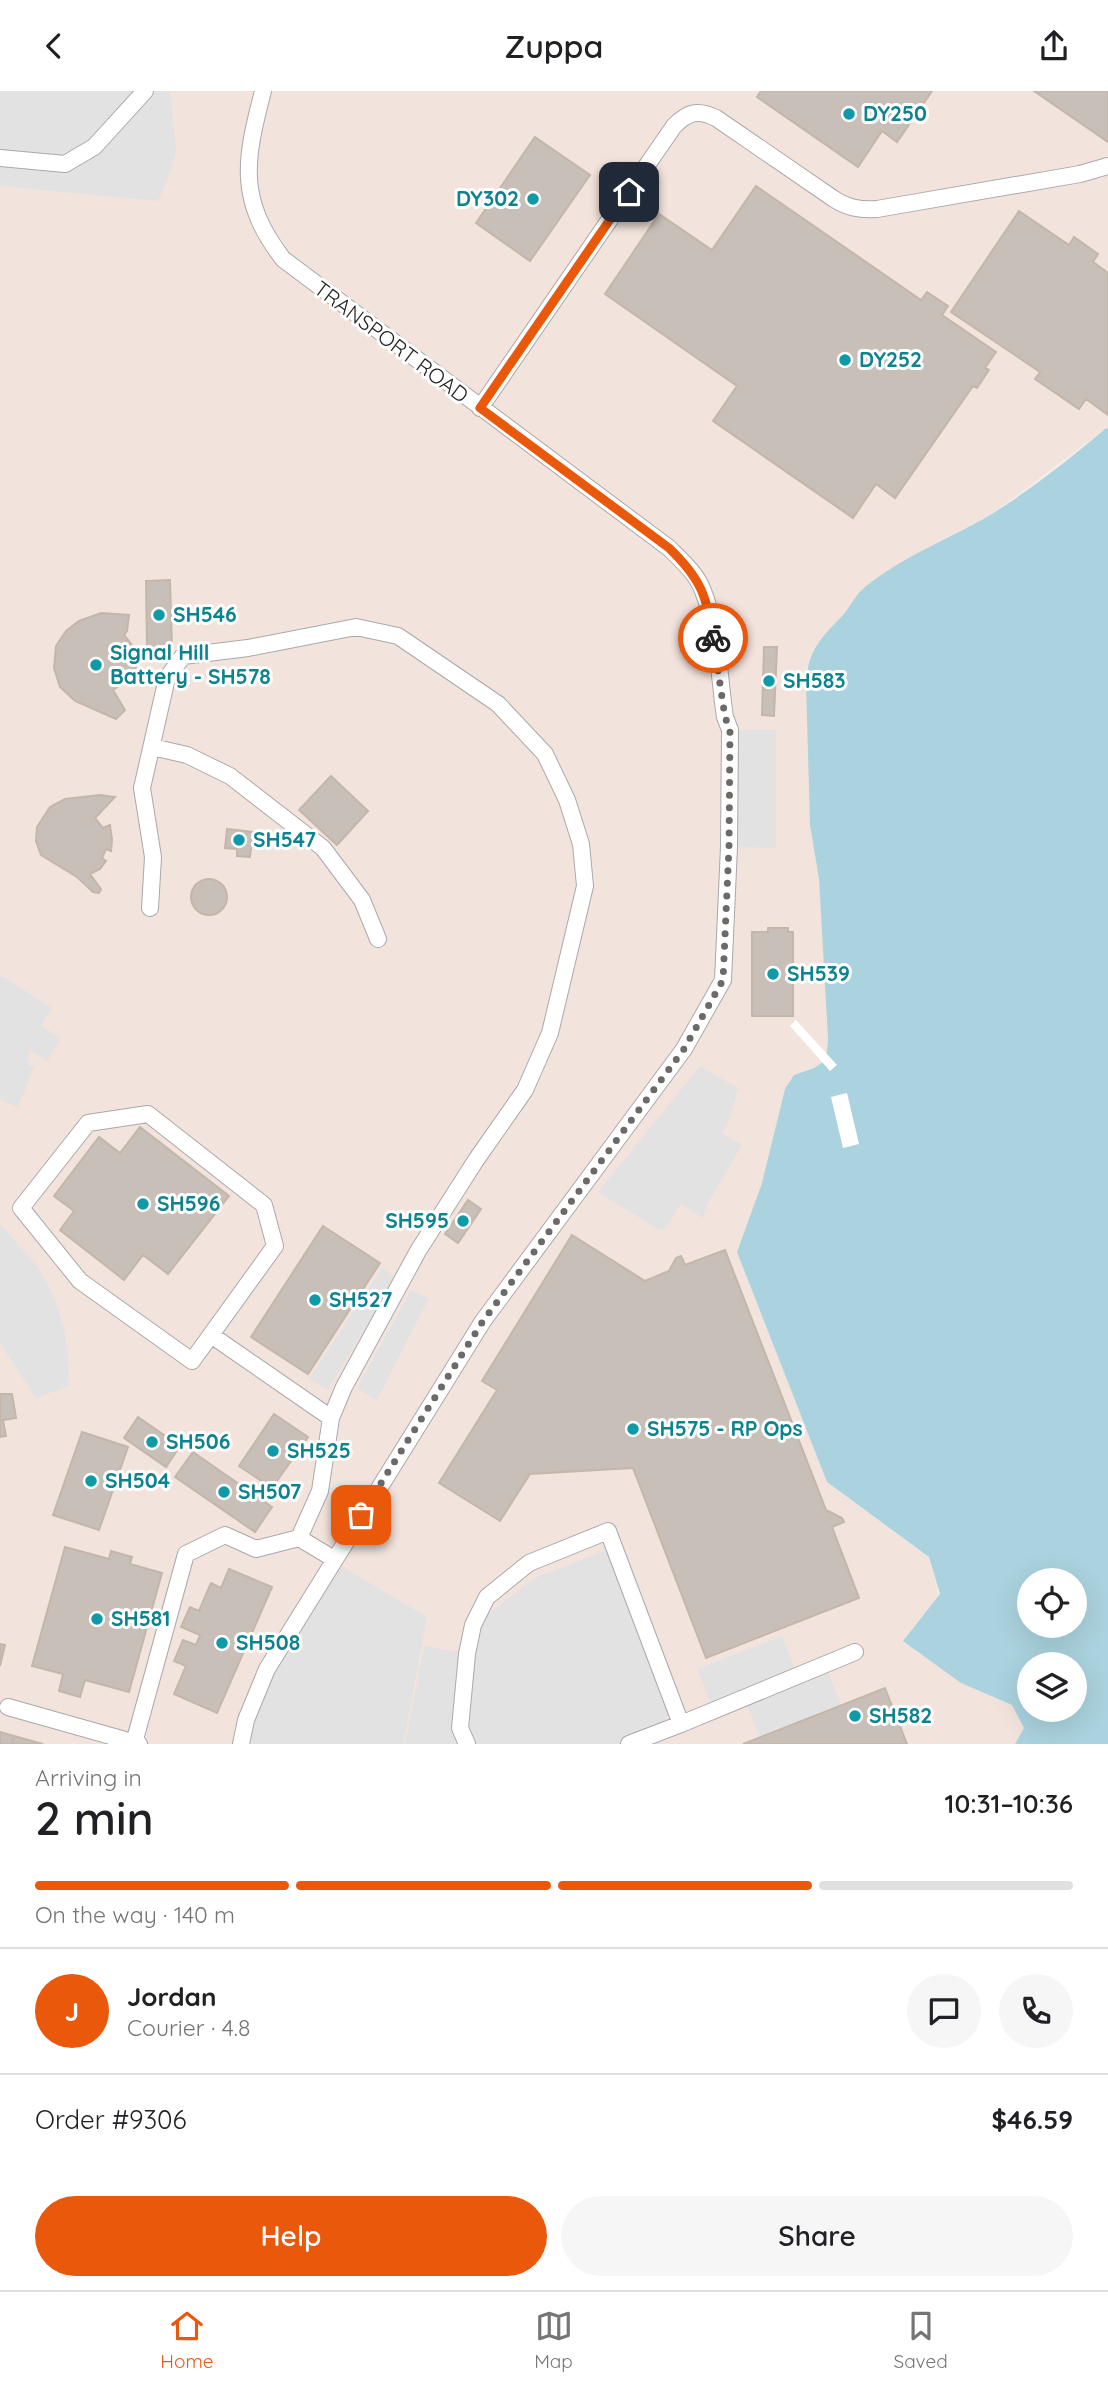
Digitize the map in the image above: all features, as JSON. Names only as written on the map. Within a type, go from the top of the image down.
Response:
[{"type":"lane","points":[[0,158],[65,164],[94,147],[145,91]]},
{"type":"lane","name":"TRANSPORT ROAD","points":[[241,1744],[246,1720],[267,1669],[483,1321],[684,1049],[723,980],[729,847],[730,730],[725,717],[711,618],[703,589],[689,568],[669,548],[282,259],[257,219],[248,178],[252,134],[263,91]]},
{"type":"lane","points":[[480,408],[674,125],[686,114],[702,111],[716,118],[834,199],[847,207],[863,209],[877,209],[1080,174],[1108,166]]},
{"type":"lane","points":[[150,908],[153,857],[142,788],[167,678],[183,656],[248,648],[356,627],[398,636],[498,704],[545,754],[567,800],[581,844],[585,885],[550,1033],[525,1090],[475,1160],[418,1251],[344,1387],[331,1417],[320,1491],[299,1538]]},
{"type":"lane","points":[[152,747],[187,755],[229,776],[323,848],[362,900],[378,939]]},
{"type":"lane","points":[[148,1114],[264,1205],[275,1246],[211,1335],[192,1361],[80,1280],[21,1208],[88,1123],[148,1114]]},
{"type":"lane","points":[[211,1335],[331,1417]]},
{"type":"lane","points":[[467,1744],[460,1728],[467,1654],[473,1625],[487,1597],[529,1563],[608,1531],[681,1724]]},
{"type":"lane","points":[[8,1707],[137,1743],[186,1554],[225,1535],[256,1549],[299,1538],[334,1559]]},
{"type":"lane","points":[[629,1744],[855,1652]]},
{"type":"shaded area","points":[[0,91],[1108,91],[1108,429],[1000,508],[890,569],[863,589],[807,668],[810,825],[819,879],[828,1039],[826,1060],[814,1068],[794,1075],[762,1183],[737,1252],[827,1482],[929,1557],[961,1683],[1012,1705],[1017,1722],[1021,1722],[1024,1728],[1015,1744],[0,1744]]},
{"type":"shaded area","points":[[0,91],[170,91],[176,151],[158,201],[0,186]]},
{"type":"shaded area","points":[[730,730],[776,730],[776,848],[729,847]]},
{"type":"shaded area","points":[[0,977],[52,1008],[41,1025],[61,1039],[47,1061],[29,1050],[29,1065],[34,1067],[18,1107],[0,1100]]},
{"type":"shaded area","points":[[700,1066],[738,1088],[730,1118],[722,1133],[742,1145],[708,1203],[703,1218],[681,1204],[666,1228],[659,1230],[598,1192]]},
{"type":"shaded area","points":[[0,1224],[39,1269],[55,1299],[64,1329],[69,1386],[36,1398],[0,1343]]},
{"type":"shaded area","points":[[382,1268],[396,1277],[328,1390],[309,1379]]},
{"type":"shaded area","points":[[411,1290],[429,1298],[377,1400],[357,1388]]},
{"type":"shaded area","points":[[614,1547],[676,1712],[666,1717],[660,1744],[405,1744],[424,1646],[466,1653],[473,1625],[535,1578]]},
{"type":"shaded area","points":[[333,1561],[427,1617],[403,1744],[241,1744],[246,1720]]},
{"type":"shaded area","points":[[782,1636],[798,1676],[826,1666],[841,1706],[760,1738],[745,1699],[714,1711],[697,1669]]},
{"type":"water","points":[[1108,429],[1108,1744],[1015,1744],[1024,1728],[1021,1722],[1087,1722],[1087,1652],[1017,1652],[1017,1715],[1012,1705],[961,1683],[903,1641],[940,1594],[929,1557],[827,1482],[737,1252],[762,1183],[785,1089],[794,1075],[814,1068],[826,1060],[828,1039],[819,879],[810,825],[806,683],[813,653],[822,638],[865,587],[896,565],[995,512]]},
{"type":"pier","points":[[796,1020],[837,1065],[830,1071],[790,1026]]},
{"type":"pier","points":[[847,1093],[859,1144],[843,1148],[831,1097]]},
{"type":"building","name":"DY250","points":[[761,91],[932,91],[897,142],[882,131],[858,167],[757,97]]},
{"type":"building","points":[[1034,91],[1108,91],[1108,142]]},
{"type":"building","name":"DY302","points":[[535,137],[590,175],[530,261],[476,223]]},
{"type":"building","name":"DY252","points":[[756,186],[921,300],[927,292],[948,306],[942,315],[996,352],[985,368],[989,370],[977,388],[973,386],[895,498],[876,484],[853,518],[713,421],[737,386],[605,294],[659,214],[712,250]]},
{"type":"building","name":"DY252","points":[[1019,211],[1069,245],[1074,237],[1098,254],[1093,262],[1108,273],[1108,415],[1086,399],[1079,409],[1035,379],[1040,372],[951,312]]},
{"type":"building","name":"SH546","points":[[170,580],[172,649],[147,650],[146,581]]},
{"type":"building","name":"Signal Hill Battery - SH578","points":[[101,613],[129,615],[124,635],[137,651],[132,654],[132,663],[138,661],[130,684],[126,681],[113,690],[125,710],[116,719],[75,701],[60,687],[54,668],[56,646],[66,631],[79,621]]},
{"type":"building","name":"SH583","points":[[764,647],[777,647],[774,716],[762,715]]},
{"type":"building","points":[[331,776],[368,811],[337,845],[299,810]]},
{"type":"building","points":[[100,795],[115,797],[95,818],[103,828],[110,825],[112,840],[111,851],[106,849],[102,858],[106,861],[100,869],[90,874],[101,889],[99,893],[93,892],[77,877],[41,855],[36,841],[37,827],[50,807],[65,799]]},
{"type":"building","name":"SH547","points":[[227,829],[253,832],[250,857],[237,856],[237,849],[225,848]]},
{"type":"building","points":[[209,879],[222,884],[227,897],[222,910],[209,915],[196,910],[191,897],[196,884]]},
{"type":"building","name":"SH539","points":[[768,928],[788,928],[788,932],[793,932],[793,1016],[752,1016],[752,932],[768,932]]},
{"type":"building","name":"SH596","points":[[140,1127],[229,1196],[168,1274],[143,1255],[124,1280],[60,1230],[74,1211],[54,1196],[99,1137],[120,1153]]},
{"type":"building","name":"SH595","points":[[468,1200],[481,1209],[458,1243],[445,1234]]},
{"type":"building","name":"SH527","points":[[323,1226],[380,1263],[308,1374],[251,1337]]},
{"type":"building","name":"SH575 - RP Ops","points":[[572,1235],[645,1281],[669,1271],[676,1258],[681,1256],[685,1265],[725,1250],[826,1510],[842,1518],[844,1522],[832,1527],[859,1598],[706,1658],[633,1468],[530,1474],[500,1521],[439,1483],[497,1390],[482,1381]]},
{"type":"building","points":[[0,1394],[12,1394],[16,1418],[3,1420],[6,1436],[0,1437]]},
{"type":"building","name":"SH525","points":[[274,1414],[308,1437],[272,1488],[239,1466]]},
{"type":"building","name":"SH506","points":[[138,1417],[180,1446],[166,1467],[124,1438]]},
{"type":"building","name":"SH504","points":[[82,1432],[128,1447],[99,1530],[53,1515]]},
{"type":"building","name":"SH507","points":[[193,1452],[272,1507],[255,1532],[175,1477]]},
{"type":"building","name":"SH581","points":[[65,1547],[109,1559],[111,1551],[132,1557],[130,1564],[162,1573],[129,1692],[85,1680],[80,1697],[59,1691],[63,1674],[32,1666]]},
{"type":"building","name":"SH508","points":[[229,1569],[272,1587],[217,1713],[174,1694],[186,1666],[174,1661],[183,1640],[196,1645],[200,1635],[181,1627],[190,1607],[199,1611],[211,1583],[221,1588]]},
{"type":"building","points":[[0,1644],[5,1645],[0,1666]]},
{"type":"building","name":"SH582","points":[[885,1688],[907,1744],[743,1744]]},
{"type":"building","points":[[0,1732],[14,1736],[12,1744],[0,1744]]},
{"type":"building","points":[[14,1736],[43,1744],[12,1744]]},
{"type":"way so far","points":[[361,1515],[483,1321],[684,1049],[723,980],[729,847],[730,730],[725,717],[713,638]]},
{"type":"place","name":"DY250","points":[[849,114]]},
{"type":"place","name":"DY302","points":[[533,199]]},
{"type":"place","name":"DY252","points":[[845,360]]},
{"type":"place","name":"SH546","points":[[159,615]]},
{"type":"place","name":"Signal Hill Battery - SH578","points":[[96,665]]},
{"type":"place","name":"SH583","points":[[769,681]]},
{"type":"place","name":"SH547","points":[[239,840]]},
{"type":"place","name":"SH539","points":[[773,974]]},
{"type":"place","name":"SH596","points":[[143,1204]]},
{"type":"place","name":"SH595","points":[[463,1221]]},
{"type":"place","name":"SH527","points":[[315,1300]]},
{"type":"place","name":"SH575 - RP Ops","points":[[633,1429]]},
{"type":"place","name":"SH506","points":[[152,1442]]},
{"type":"place","name":"SH525","points":[[273,1451]]},
{"type":"place","name":"SH504","points":[[91,1481]]},
{"type":"place","name":"SH507","points":[[224,1492]]},
{"type":"place","name":"SH581","points":[[97,1619]]},
{"type":"place","name":"SH508","points":[[222,1643]]},
{"type":"place","name":"SH582","points":[[855,1716]]},
{"type":"route","points":[[629,192],[480,408],[669,548],[689,568],[703,589],[713,638]]}]
